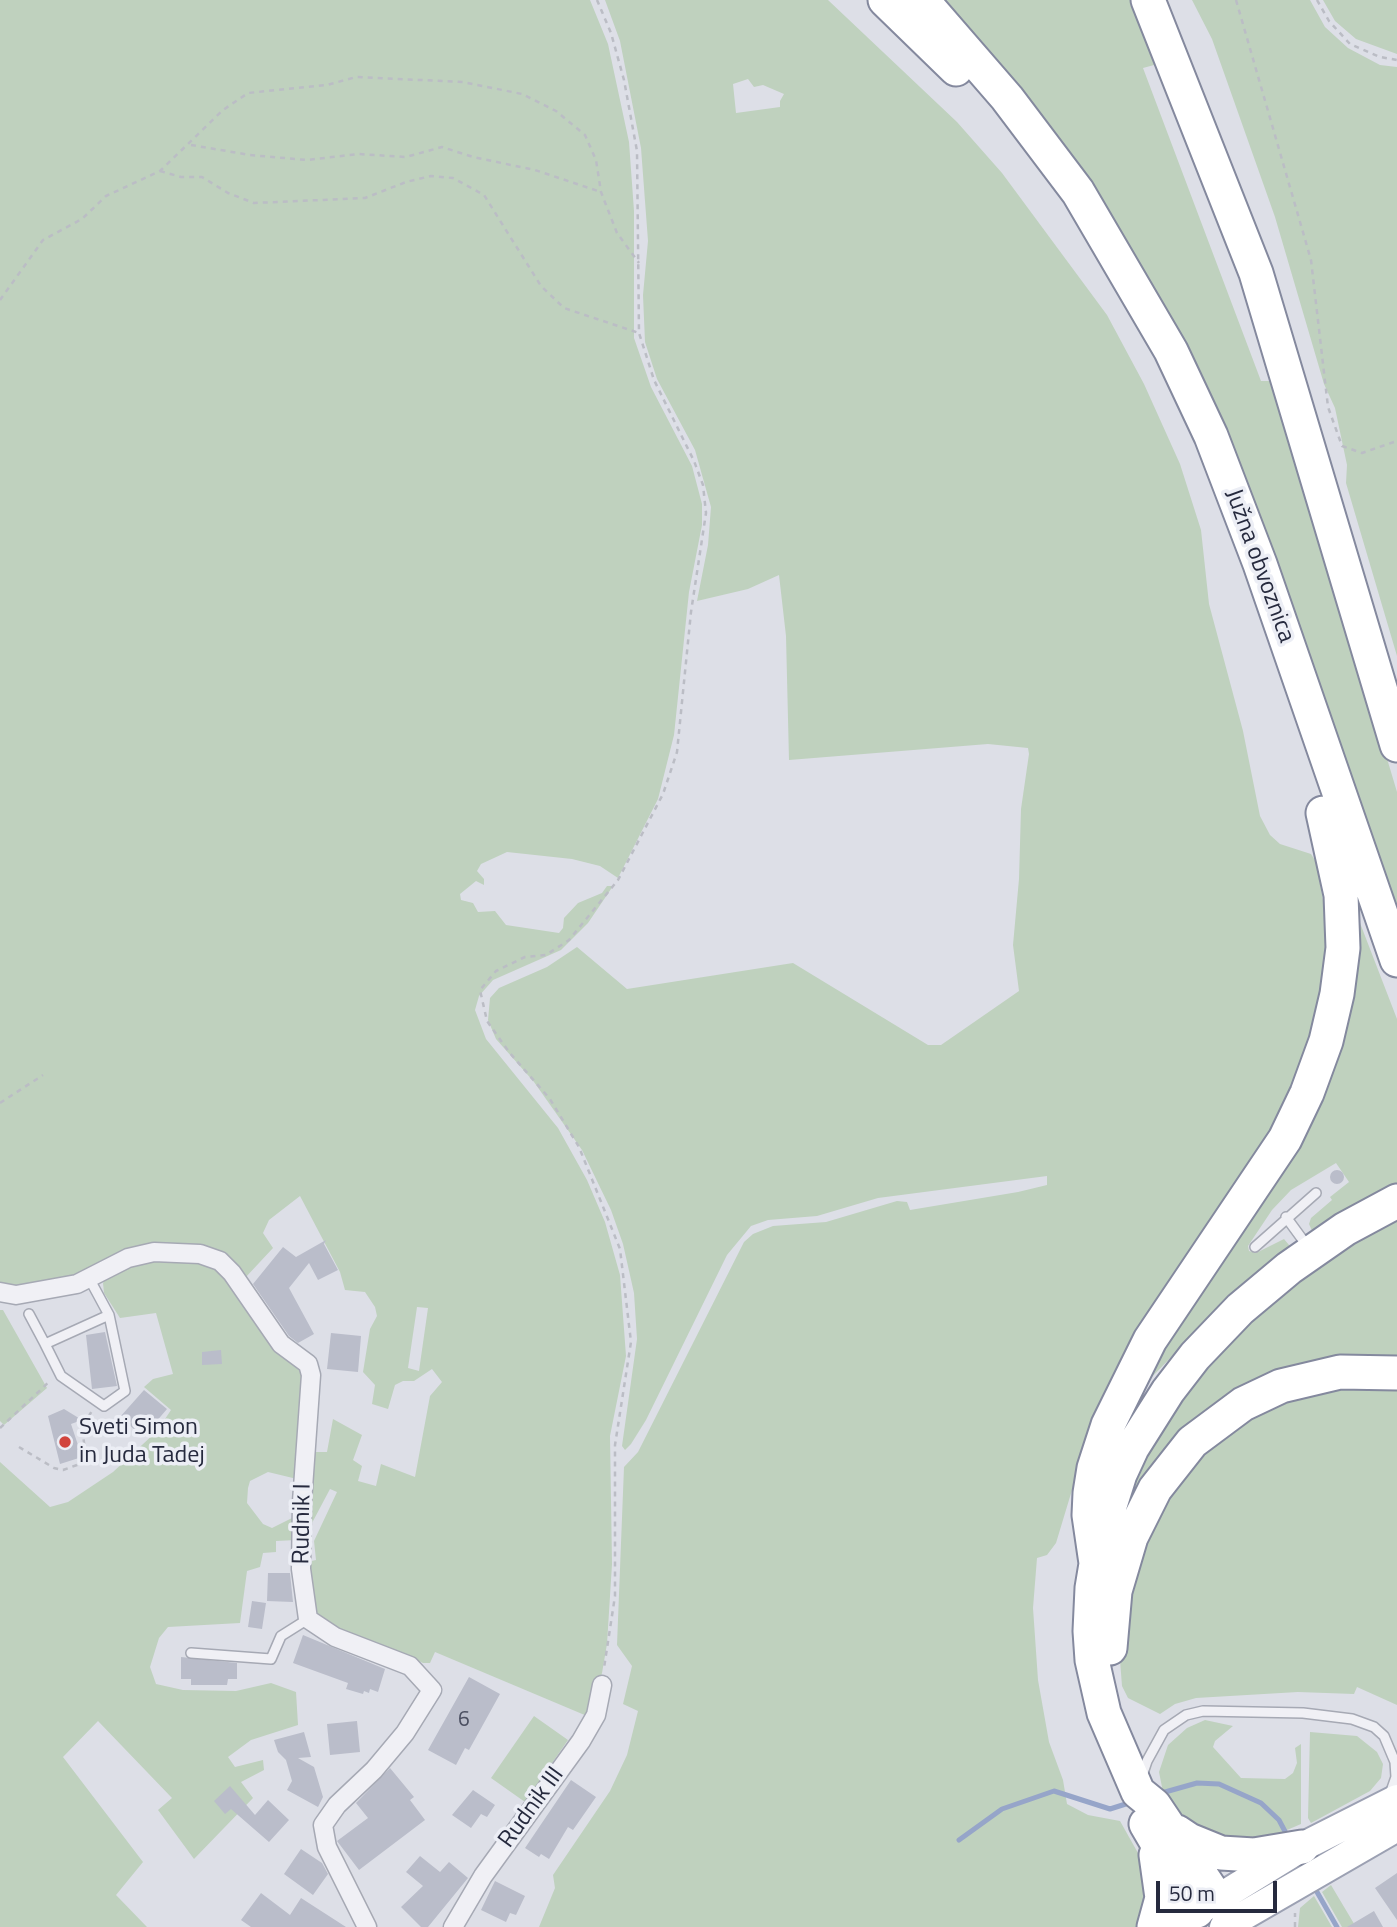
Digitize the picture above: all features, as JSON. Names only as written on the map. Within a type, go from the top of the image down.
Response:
[{"type":"highway","points":[[885,0],[964,77],[1027,153],[1059,182],[1078,192]]},
{"type":"highway","name":"Južna obvoznica","points":[[922,0],[1007,98],[1078,192],[1140,293],[1211,436],[1260,564],[1397,960]]},
{"type":"highway","points":[[1148,0],[1255,273],[1397,746]]},
{"type":"highway","points":[[1096,1563],[1089,1515],[1090,1493],[1094,1468],[1108,1425],[1150,1340],[1285,1139],[1307,1093],[1326,1041],[1337,994],[1343,948],[1341,895],[1330,833],[1309,770],[1312,718]]},
{"type":"highway","points":[[1208,1919],[1150,1813],[1115,1742],[1104,1713],[1091,1660],[1090,1603],[1096,1563],[1120,1474],[1146,1423],[1168,1391],[1240,1309],[1311,1252],[1397,1201]]},
{"type":"highway","points":[[1115,1742],[1110,1644],[1115,1591],[1131,1537],[1166,1472],[1209,1427],[1260,1395],[1298,1380],[1329,1374],[1361,1371],[1397,1373]]},
{"type":"highway","points":[[1150,1813],[1189,1840],[1221,1853],[1300,1860]]},
{"type":"highway","points":[[1150,1813],[1162,1898],[1153,1927]]},
{"type":"main road","points":[[1208,1919],[1300,1860],[1392,1811]]},
{"type":"street","name":"Rudnik I","points":[[0,1292],[16,1295],[47,1291],[89,1278],[128,1258],[154,1252],[200,1254],[219,1261],[232,1273],[281,1344],[308,1364],[312,1374],[302,1502],[301,1556],[308,1619]]},
{"type":"street","points":[[308,1619],[335,1637],[410,1666],[432,1690],[405,1734],[374,1770],[337,1805],[323,1825],[327,1847],[367,1927]]},
{"type":"street","name":"Rudnik III","points":[[453,1927],[483,1875],[581,1741],[596,1715],[602,1685]]},
{"type":"lane","points":[[1255,1247],[1316,1193]]},
{"type":"lane","points":[[1286,1217],[1311,1252]]},
{"type":"lane","points":[[29,1314],[61,1376],[104,1406],[125,1391],[108,1315],[89,1278]]},
{"type":"lane","points":[[45,1344],[108,1315]]},
{"type":"lane","points":[[191,1653],[271,1659],[281,1636],[308,1619]]},
{"type":"lane","points":[[1150,1813],[1155,1743],[1164,1730],[1186,1715],[1203,1711],[1303,1713],[1352,1719],[1374,1727],[1384,1736],[1393,1754],[1396,1777],[1392,1811]]},
{"type":"path","points":[[597,0],[611,33],[624,80],[637,151],[639,333],[654,380],[703,485],[706,513],[691,612],[677,752],[663,794],[618,880],[569,940],[545,955],[525,957],[496,971],[480,989],[488,1021],[509,1052],[550,1099],[579,1147],[620,1249],[631,1342],[615,1446],[615,1596],[602,1685]]},
{"type":"path","points":[[1236,0],[1311,260],[1328,407],[1342,446],[1362,453],[1397,441]]},
{"type":"path","points":[[1317,0],[1329,21],[1350,44],[1380,57],[1397,60]]},
{"type":"path","points":[[0,300],[43,240],[82,219],[106,196],[160,171],[190,145],[223,110],[248,93],[327,85],[356,77],[463,82],[522,94],[556,111],[585,135],[596,160],[601,192],[617,233],[639,262]]},
{"type":"path","points":[[190,145],[250,155],[307,160],[358,154],[406,158],[442,147],[473,157],[535,170],[601,192]]},
{"type":"path","points":[[160,171],[181,177],[202,177],[228,193],[254,203],[365,198],[406,182],[431,176],[453,178],[484,195],[541,285],[564,308],[639,333]]},
{"type":"path","points":[[0,1102],[43,1074]]},
{"type":"path","points":[[0,1428],[37,1391],[61,1376]]},
{"type":"path","points":[[19,1447],[54,1468],[63,1470],[77,1465],[86,1458],[82,1427],[89,1413],[104,1406]]},
{"type":"path","points":[[1295,1906],[1295,1927]]},
{"type":"green space","points":[[0,0],[590,0],[608,44],[629,142],[634,211],[634,338],[651,387],[692,466],[702,504],[702,525],[689,592],[674,735],[658,799],[618,878],[600,866],[572,859],[507,852],[481,864],[477,871],[484,879],[484,885],[476,881],[460,894],[461,900],[473,903],[478,912],[495,911],[506,925],[559,933],[563,928],[564,918],[578,903],[602,893],[607,886],[613,886],[588,923],[561,950],[493,980],[479,996],[475,1010],[486,1039],[558,1128],[587,1180],[605,1222],[620,1275],[626,1356],[610,1436],[612,1564],[607,1644],[602,1673],[587,1716],[435,1652],[430,1663],[423,1663],[402,1653],[345,1637],[313,1612],[307,1562],[316,1560],[314,1541],[337,1492],[330,1489],[312,1523],[308,1519],[314,1452],[327,1452],[333,1419],[362,1435],[353,1460],[362,1466],[358,1481],[376,1486],[381,1464],[415,1477],[430,1396],[442,1382],[432,1369],[414,1381],[403,1381],[395,1385],[388,1409],[372,1404],[375,1385],[363,1372],[370,1329],[377,1316],[375,1307],[365,1292],[345,1290],[340,1272],[300,1196],[269,1220],[263,1233],[273,1248],[245,1278],[199,1248],[91,1271],[29,1289],[0,1287]],"holes":[[[417,1307],[428,1308],[419,1371],[408,1368]]]},
{"type":"green space","points":[[605,0],[828,0],[957,122],[1002,173],[1107,315],[1144,384],[1180,464],[1201,530],[1209,604],[1243,731],[1260,816],[1270,835],[1280,844],[1311,854],[1316,862],[1325,911],[1326,945],[1322,986],[1311,1039],[1274,1127],[1085,1447],[1056,1543],[1047,1555],[1037,1558],[1033,1608],[1038,1680],[1049,1742],[1063,1780],[1067,1804],[1088,1815],[1120,1821],[1147,1869],[1152,1887],[1140,1927],[539,1927],[555,1888],[553,1875],[610,1791],[627,1755],[638,1711],[623,1704],[632,1666],[617,1645],[624,1467],[638,1452],[744,1242],[753,1234],[773,1226],[826,1222],[897,1201],[907,1202],[910,1210],[1047,1185],[1047,1176],[878,1198],[817,1216],[768,1220],[751,1226],[727,1255],[646,1420],[631,1444],[625,1450],[622,1446],[637,1339],[634,1293],[623,1244],[611,1210],[582,1150],[534,1082],[496,1039],[488,1020],[490,998],[499,988],[547,967],[577,947],[627,989],[793,963],[928,1045],[941,1045],[1019,991],[1013,945],[1019,879],[1021,809],[1029,754],[1028,748],[988,744],[789,760],[786,636],[779,575],[748,589],[697,601],[708,545],[711,507],[695,450],[657,379],[645,342],[643,295],[648,241],[641,148],[620,41]],"holes":[[[748,79],[754,87],[763,85],[784,94],[780,107],[736,113],[733,84]]]},
{"type":"green space","points":[[938,0],[1131,0],[1156,61],[1154,65],[1143,68],[1261,381],[1274,381],[1397,792],[1397,930],[1205,397]]},
{"type":"green space","points":[[1192,0],[1310,0],[1325,27],[1348,48],[1380,65],[1397,67],[1397,656],[1346,483],[1347,465],[1335,408],[1324,384],[1275,217],[1212,39]]},
{"type":"green space","points":[[1323,0],[1397,0],[1397,54],[1356,39],[1335,21]]},
{"type":"green space","points":[[1355,910],[1397,1019],[1397,1189],[1313,1233],[1309,1224],[1311,1218],[1332,1200],[1330,1197],[1349,1182],[1336,1163],[1291,1190],[1272,1210],[1248,1246],[1249,1251],[1256,1253],[1284,1239],[1294,1251],[1212,1315],[1148,1381],[1149,1367],[1267,1196],[1292,1154]]},
{"type":"green space","points":[[1397,1214],[1397,1366],[1277,1380],[1108,1550],[1139,1455],[1198,1371],[1280,1289]]},
{"type":"green space","points":[[186,1255],[225,1272],[305,1374],[297,1479],[268,1472],[250,1481],[247,1503],[263,1524],[272,1528],[296,1516],[296,1540],[276,1541],[276,1552],[263,1553],[260,1567],[247,1571],[240,1623],[168,1627],[159,1638],[150,1667],[156,1684],[183,1690],[236,1691],[271,1683],[296,1692],[298,1725],[251,1740],[228,1757],[235,1767],[263,1760],[264,1770],[241,1782],[253,1798],[194,1859],[158,1810],[172,1798],[98,1721],[63,1757],[143,1862],[116,1895],[147,1927],[0,1927],[0,1462],[50,1507],[68,1502],[113,1472],[157,1431],[171,1410],[144,1387],[153,1379],[173,1374],[156,1313],[120,1318],[104,1293],[103,1283],[108,1274],[130,1262]]},
{"type":"green space","points":[[0,1310],[3,1310],[47,1388],[4,1425],[0,1421]]},
{"type":"green space","points":[[1397,1382],[1397,1705],[1357,1687],[1354,1694],[1298,1692],[1196,1698],[1175,1704],[1160,1714],[1128,1698],[1122,1686],[1119,1647],[1141,1534],[1212,1434],[1322,1385]]},
{"type":"green space","points":[[534,1716],[568,1740],[525,1802],[491,1778]]},
{"type":"green space","points":[[1205,1720],[1233,1726],[1215,1741],[1213,1747],[1241,1778],[1285,1779],[1293,1773],[1297,1763],[1295,1748],[1301,1744],[1301,1824],[1259,1842],[1194,1834],[1165,1802],[1159,1772],[1168,1745],[1187,1728]]},
{"type":"green space","points":[[1310,1732],[1357,1736],[1377,1752],[1383,1764],[1381,1778],[1370,1791],[1311,1823],[1308,1818]]},
{"type":"green space","points":[[1331,1885],[1356,1927],[1342,1927],[1322,1892]]},
{"type":"green space","points":[[1314,1896],[1332,1927],[1298,1927],[1300,1908]]},
{"type":"building","points":[[1337,1170],[1342,1172],[1342,1182],[1337,1184],[1332,1182],[1330,1177],[1332,1172]]},
{"type":"building","points":[[326,1240],[324,1244],[338,1270],[318,1280],[309,1263],[289,1288],[314,1334],[298,1343],[289,1336],[253,1284],[283,1247],[296,1257]]},
{"type":"building","points":[[105,1332],[117,1386],[92,1389],[86,1335]]},
{"type":"building","points":[[331,1333],[361,1336],[358,1372],[327,1369]]},
{"type":"building","points":[[221,1350],[222,1364],[202,1365],[202,1352]]},
{"type":"building","points":[[144,1390],[167,1409],[143,1437],[120,1417]]},
{"type":"building","name":"Sveti Simon in Juda Tadej","points":[[64,1409],[82,1420],[71,1424],[82,1457],[60,1464],[48,1416]]},
{"type":"building","points":[[268,1573],[290,1573],[293,1602],[267,1601]]},
{"type":"building","points":[[252,1601],[266,1603],[262,1629],[248,1627]]},
{"type":"building","points":[[303,1635],[385,1669],[378,1692],[370,1689],[369,1693],[364,1691],[363,1694],[346,1689],[348,1683],[293,1663]]},
{"type":"building","points":[[181,1657],[237,1663],[237,1679],[228,1679],[227,1685],[191,1685],[191,1679],[181,1679]]},
{"type":"building","points":[[469,1677],[500,1694],[469,1750],[465,1748],[456,1765],[428,1750]]},
{"type":"building","points":[[357,1721],[360,1752],[330,1755],[327,1724]]},
{"type":"building","points":[[304,1732],[311,1757],[298,1758],[314,1767],[323,1797],[318,1807],[287,1790],[292,1781],[286,1760],[278,1752],[274,1740]]},
{"type":"building","points":[[390,1768],[414,1797],[410,1800],[425,1820],[359,1870],[337,1841],[368,1818],[356,1803]]},
{"type":"building","points":[[571,1780],[596,1797],[573,1830],[568,1827],[549,1859],[541,1854],[539,1857],[525,1848]]},
{"type":"building","points":[[230,1786],[255,1815],[268,1800],[289,1820],[269,1842],[231,1809],[225,1814],[214,1801]]},
{"type":"building","points":[[473,1790],[495,1805],[487,1817],[481,1814],[471,1828],[452,1815]]},
{"type":"building","points":[[301,1849],[322,1863],[328,1874],[313,1895],[284,1874]]},
{"type":"building","points":[[420,1856],[440,1872],[449,1862],[468,1878],[428,1927],[421,1927],[401,1907],[423,1886],[406,1872]]},
{"type":"building","points":[[1397,1873],[1397,1920],[1375,1888]]},
{"type":"building","points":[[495,1881],[525,1896],[516,1915],[510,1913],[506,1922],[481,1910]]},
{"type":"building","points":[[261,1893],[290,1915],[301,1898],[346,1927],[251,1927],[241,1920]]},
{"type":"building","points":[[1374,1911],[1383,1927],[1347,1927]]},
{"type":"waterway","points":[[1158,1794],[1197,1783],[1219,1784],[1261,1803],[1279,1820],[1289,1839]]},
{"type":"waterway","points":[[959,1840],[1002,1809],[1054,1791],[1110,1809],[1132,1802]]},
{"type":"waterway","points":[[1313,1885],[1337,1927]]},
{"type":"place","name":"Sveti Simon in Juda Tadej","points":[[65,1442]]}]
